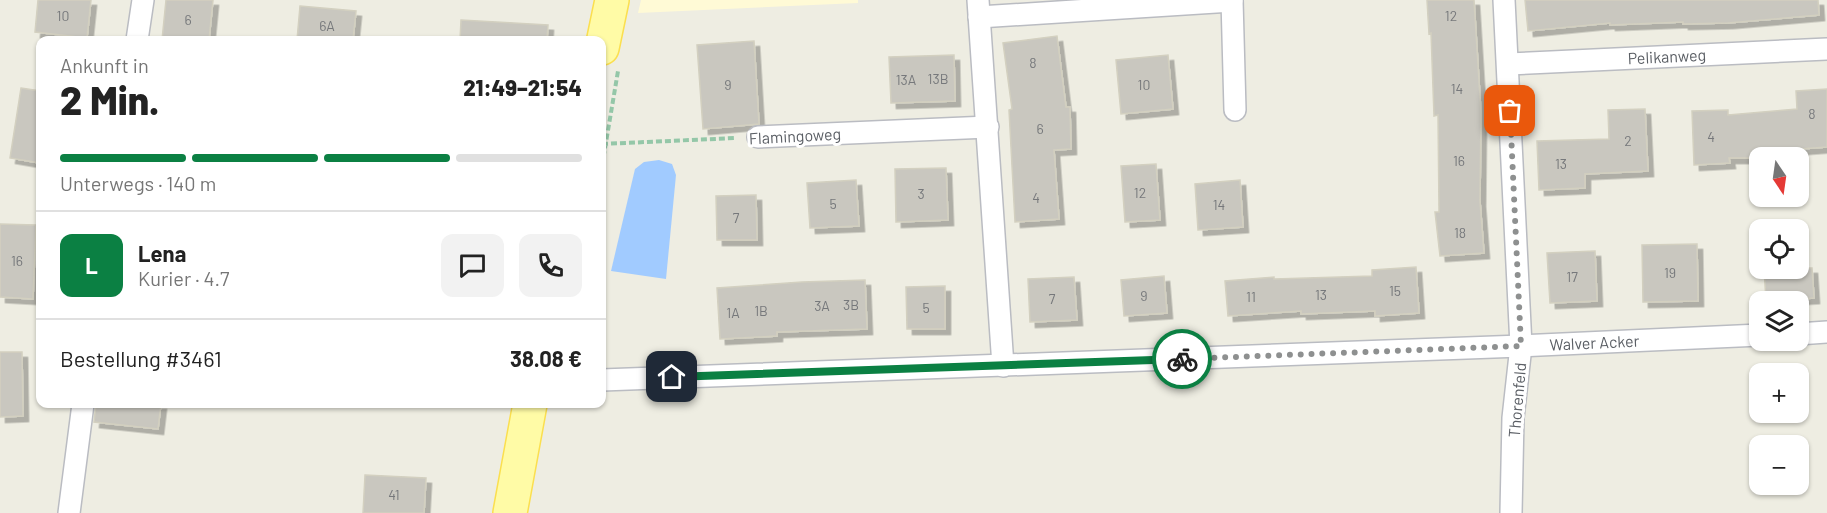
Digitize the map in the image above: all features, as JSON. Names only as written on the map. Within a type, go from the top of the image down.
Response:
[{"type":"main road","points":[[610,59],[612,0]]},
{"type":"main road","points":[[510,513],[529,408]]},
{"type":"street","points":[[138,36],[143,0]]},
{"type":"street","points":[[1003,366],[979,8],[1232,0],[1235,110]]},
{"type":"street","name":"Thorenfeld","points":[[1504,0],[1521,346],[1513,418],[1511,513]]},
{"type":"street","name":"Pelikanweg","points":[[1508,64],[1827,49]]},
{"type":"street","name":"Flamingoweg","points":[[758,138],[988,127]]},
{"type":"street","points":[[1809,333],[1827,332]]},
{"type":"street","name":"Walver Acker","points":[[606,380],[1749,336]]},
{"type":"street","points":[[69,513],[83,408]]},
{"type":"path","points":[[606,116],[610,59]]},
{"type":"path","name":"Flamingoweg","points":[[606,144],[758,138]]},
{"type":"shaded area","points":[[641,0],[858,0],[858,3],[638,13]]},
{"type":"water","points":[[659,160],[672,164],[676,175],[666,279],[611,271],[635,169],[644,162]]},
{"type":"building","points":[[38,0],[91,0],[87,36],[35,32]]},
{"type":"building","points":[[166,0],[213,0],[209,36],[162,36]]},
{"type":"building","points":[[1427,0],[1474,0],[1481,113],[1480,201],[1484,253],[1440,256],[1435,212],[1439,212],[1438,115],[1434,116],[1431,33],[1429,34]]},
{"type":"building","points":[[1525,0],[1818,0],[1819,15],[1728,23],[1610,25],[1610,23],[1528,31]]},
{"type":"building","points":[[300,6],[356,11],[353,36],[297,36]]},
{"type":"building","points":[[461,20],[548,25],[547,36],[460,36]]},
{"type":"building","points":[[1057,36],[1066,107],[1070,107],[1071,149],[1054,150],[1059,219],[1015,222],[1009,110],[1012,109],[1003,43]]},
{"type":"building","points":[[754,41],[759,124],[703,129],[697,45]]},
{"type":"building","points":[[954,55],[955,101],[891,103],[889,57]]},
{"type":"building","points":[[1168,55],[1173,109],[1121,114],[1116,60]]},
{"type":"building","points":[[21,88],[36,90],[36,162],[10,158]]},
{"type":"building","points":[[1827,89],[1827,147],[1749,147],[1749,158],[1729,158],[1730,163],[1694,165],[1692,111],[1728,110],[1728,115],[1797,109],[1796,91]]},
{"type":"building","points":[[1645,109],[1648,171],[1585,174],[1585,188],[1539,190],[1537,141],[1609,139],[1608,110]]},
{"type":"building","points":[[1156,164],[1160,220],[1125,222],[1121,166]]},
{"type":"building","points":[[946,168],[948,220],[896,222],[895,169]]},
{"type":"building","points":[[856,180],[859,226],[810,228],[807,183]]},
{"type":"building","points":[[1240,180],[1243,227],[1198,230],[1195,184]]},
{"type":"building","points":[[756,195],[757,240],[717,240],[716,196]]},
{"type":"building","points":[[0,224],[36,225],[33,299],[0,297]]},
{"type":"building","points":[[1697,244],[1698,301],[1643,302],[1642,245]]},
{"type":"building","points":[[1595,251],[1597,301],[1550,303],[1547,253]]},
{"type":"building","points":[[1416,267],[1419,313],[1375,316],[1375,311],[1301,314],[1301,311],[1228,316],[1225,281],[1274,277],[1274,279],[1372,276],[1372,270]]},
{"type":"building","points":[[1809,268],[1812,268],[1814,298],[1809,298],[1809,291],[1765,291],[1765,279],[1809,279]]},
{"type":"building","points":[[1164,276],[1167,313],[1124,316],[1121,280]]},
{"type":"building","points":[[1074,277],[1077,320],[1030,322],[1028,279]]},
{"type":"building","points":[[865,280],[867,329],[777,332],[777,336],[720,339],[717,288]]},
{"type":"building","points":[[945,286],[945,329],[907,329],[906,287]]},
{"type":"building","points":[[0,352],[22,352],[23,416],[0,417]]},
{"type":"building","points":[[96,408],[161,408],[158,429],[94,422]]},
{"type":"building","points":[[365,475],[426,478],[424,513],[363,513]]},
{"type":"way so far","points":[[1182,359],[1521,346],[1510,111]]},
{"type":"route","points":[[672,377],[1182,359]]}]
